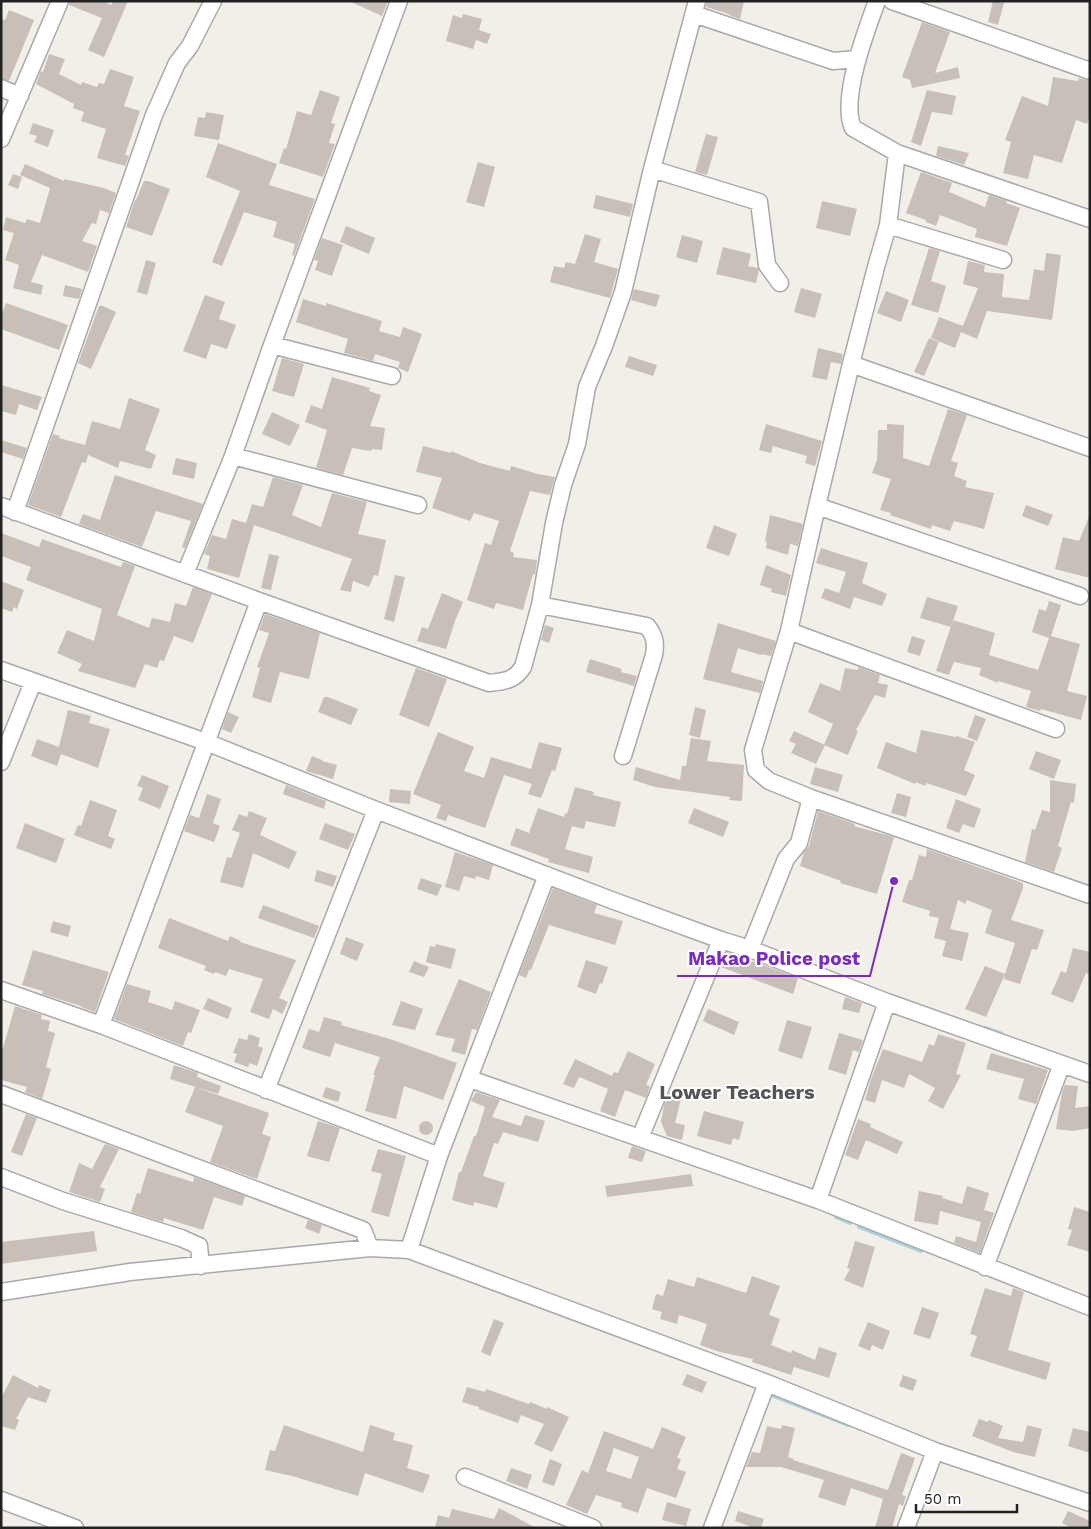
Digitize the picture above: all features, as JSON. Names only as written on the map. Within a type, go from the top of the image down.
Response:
[{"type":"street","points":[[1,139],[60,1]]},
{"type":"street","points":[[213,1],[190,46],[178,63],[154,115],[8,509],[258,601],[489,682],[505,681],[518,676],[523,667],[540,605],[554,523],[563,485],[577,444],[587,387],[604,346],[622,292],[652,169],[696,8],[833,61],[857,59]]},
{"type":"street","points":[[185,574],[233,456],[399,1]]},
{"type":"street","points":[[877,1],[857,59],[848,112],[853,128],[897,152],[1090,218]]},
{"type":"street","points":[[892,1],[1090,72]]},
{"type":"street","points":[[1,88],[20,96]]},
{"type":"street","points":[[897,152],[888,225],[851,364],[817,506],[790,632],[752,750],[756,770],[769,781],[811,798],[1090,895]]},
{"type":"street","points":[[652,169],[759,202],[767,266],[780,283]]},
{"type":"street","points":[[888,225],[1003,260]]},
{"type":"street","points":[[272,345],[392,376]]},
{"type":"street","points":[[851,364],[1090,448]]},
{"type":"street","points":[[233,456],[418,505]]},
{"type":"street","points":[[817,506],[1080,596]]},
{"type":"street","points":[[101,1025],[258,601]]},
{"type":"street","points":[[540,605],[647,626],[652,632],[656,642],[654,655],[623,756]]},
{"type":"street","points":[[790,632],[1056,729]]},
{"type":"street","points":[[1,670],[206,742],[376,810],[547,875],[750,949],[887,1002],[1090,1074]]},
{"type":"street","points":[[1,762],[33,682]]},
{"type":"street","points":[[750,949],[786,859],[799,843],[811,798]]},
{"type":"street","points":[[266,1090],[376,810]]},
{"type":"street","points":[[410,1250],[439,1156],[547,875]]},
{"type":"street","points":[[640,1138],[721,940]]},
{"type":"street","points":[[1,990],[101,1025],[439,1156]]},
{"type":"street","points":[[818,1200],[887,1002]]},
{"type":"street","points":[[985,1267],[1062,1064]]},
{"type":"street","points":[[470,1079],[818,1200],[1090,1308]]},
{"type":"street","points":[[1,1094],[363,1230],[370,1248]]},
{"type":"street","points":[[1,1177],[63,1201],[181,1238],[199,1246],[201,1266]]},
{"type":"street","points":[[1,1292],[130,1272],[370,1248],[410,1250],[767,1383],[935,1451],[1090,1503]]},
{"type":"street","points":[[712,1528],[767,1383]]},
{"type":"street","points":[[906,1528],[935,1451]]},
{"type":"street","points":[[465,1477],[593,1528]]},
{"type":"street","points":[[1,1500],[75,1528]]},
{"type":"building","points":[[70,1],[103,1],[111,5],[113,1],[128,1],[104,57],[88,50],[102,18],[69,5]]},
{"type":"building","points":[[349,1],[388,1],[382,16]]},
{"type":"building","points":[[707,1],[744,1],[740,19],[706,7]]},
{"type":"building","points":[[993,1],[1004,3],[998,25],[988,22]]},
{"type":"building","points":[[9,10],[34,20],[9,81],[1,78],[1,19],[5,20]]},
{"type":"building","points":[[463,14],[482,19],[479,30],[491,34],[487,44],[476,40],[473,49],[446,41],[453,15],[462,18]]},
{"type":"building","points":[[922,22],[950,32],[935,73],[958,67],[960,78],[912,88],[910,80],[902,77]]},
{"type":"building","points":[[49,54],[65,59],[59,74],[81,85],[82,82],[97,87],[99,83],[104,84],[110,69],[134,77],[124,106],[140,111],[125,155],[129,156],[125,166],[97,158],[106,129],[81,121],[84,112],[73,108],[74,104],[36,84],[41,71],[43,72]]},
{"type":"building","points":[[1053,77],[1078,81],[1079,78],[1090,81],[1090,116],[1087,124],[1076,120],[1062,163],[1034,155],[1028,179],[1003,173],[1011,142],[1005,140],[1022,96],[1048,106]]},
{"type":"building","points":[[320,90],[340,97],[331,123],[335,124],[329,143],[335,144],[323,177],[279,163],[284,148],[286,149],[297,111],[311,115]]},
{"type":"building","points":[[927,90],[956,96],[952,115],[932,112],[921,146],[911,142]]},
{"type":"building","points":[[206,112],[224,115],[219,140],[194,136],[198,117],[205,118]]},
{"type":"building","points":[[33,123],[54,130],[48,147],[34,142],[37,136],[29,134]]},
{"type":"building","points":[[706,134],[718,137],[707,175],[695,172]]},
{"type":"building","points":[[218,143],[277,164],[269,185],[315,199],[294,256],[292,255],[295,244],[273,237],[277,222],[244,212],[222,266],[212,262],[240,191],[206,177]]},
{"type":"building","points":[[938,146],[969,153],[964,165],[936,156]]},
{"type":"building","points":[[478,162],[495,167],[484,207],[466,202]]},
{"type":"building","points":[[25,164],[64,181],[64,179],[104,188],[116,193],[109,213],[100,210],[96,224],[92,223],[82,241],[97,246],[88,272],[42,255],[31,282],[43,285],[41,295],[13,288],[19,265],[5,260],[14,233],[3,230],[6,217],[25,223],[27,219],[40,223],[50,188],[20,175]]},
{"type":"building","points":[[921,172],[952,183],[949,192],[985,207],[989,195],[1020,208],[1007,246],[975,237],[977,229],[940,215],[936,226],[926,222],[926,220],[906,213]]},
{"type":"building","points":[[13,174],[22,177],[18,189],[8,185]]},
{"type":"building","points":[[144,181],[170,189],[152,236],[126,227]]},
{"type":"building","points":[[596,195],[633,204],[630,217],[593,208]]},
{"type":"building","points":[[822,201],[857,209],[850,236],[816,228]]},
{"type":"building","points":[[346,226],[375,238],[369,254],[340,242]]},
{"type":"building","points":[[585,234],[601,239],[594,262],[618,269],[610,298],[550,282],[554,266],[564,268],[566,262],[575,264]]},
{"type":"building","points":[[682,235],[703,241],[697,263],[676,257]]},
{"type":"building","points":[[322,238],[343,245],[332,276],[315,270],[318,261],[314,260]]},
{"type":"building","points":[[723,247],[751,254],[748,266],[758,268],[759,270],[756,283],[716,274]]},
{"type":"building","points":[[929,248],[940,251],[931,281],[946,286],[938,313],[911,305]]},
{"type":"building","points":[[1046,253],[1061,255],[1052,320],[987,311],[977,339],[961,332],[955,348],[931,338],[939,317],[963,326],[978,288],[963,284],[968,261],[985,265],[984,272],[1004,274],[1002,297],[1029,300],[1034,269],[1044,271]]},
{"type":"building","points":[[146,260],[156,263],[147,295],[137,292]]},
{"type":"building","points":[[65,285],[82,289],[79,299],[63,296]]},
{"type":"building","points":[[801,288],[822,294],[815,318],[794,312]]},
{"type":"building","points":[[634,289],[660,295],[656,307],[631,300]]},
{"type":"building","points":[[886,291],[909,300],[901,322],[877,313]]},
{"type":"building","points":[[205,295],[225,302],[219,319],[236,325],[227,349],[211,344],[206,359],[183,351]]},
{"type":"building","points":[[303,299],[326,306],[326,303],[382,321],[379,331],[400,337],[403,327],[422,334],[408,372],[398,368],[400,362],[375,354],[373,361],[344,353],[348,339],[296,322]]},
{"type":"building","points":[[6,303],[68,325],[59,350],[1,329],[1,317]]},
{"type":"building","points":[[99,306],[116,312],[91,369],[78,363]]},
{"type":"building","points":[[929,338],[939,342],[924,376],[914,372]]},
{"type":"building","points":[[818,348],[843,354],[841,364],[831,362],[827,380],[812,377]]},
{"type":"building","points":[[629,356],[657,365],[653,376],[625,367]]},
{"type":"building","points":[[282,358],[304,364],[294,397],[272,391]]},
{"type":"building","points":[[332,377],[370,388],[369,391],[381,395],[370,426],[385,428],[382,450],[372,449],[371,451],[352,448],[343,475],[316,468],[327,430],[305,422],[311,405],[322,409]]},
{"type":"building","points":[[1,385],[42,397],[37,410],[19,404],[16,415],[1,411]]},
{"type":"building","points":[[129,398],[160,409],[145,450],[156,455],[151,469],[120,461],[118,468],[88,455],[86,463],[82,462],[61,517],[28,505],[53,434],[60,436],[59,438],[85,445],[92,421],[120,429]]},
{"type":"building","points":[[948,409],[967,415],[951,461],[958,463],[954,476],[967,481],[965,487],[994,493],[984,529],[954,521],[950,531],[932,525],[931,529],[880,510],[891,479],[872,473],[877,460],[878,430],[887,430],[887,424],[904,425],[903,458],[929,466]]},
{"type":"building","points":[[272,412],[300,425],[290,446],[262,434]]},
{"type":"building","points":[[766,424],[822,441],[815,466],[805,463],[807,456],[773,446],[771,453],[759,450]]},
{"type":"building","points":[[1,440],[27,448],[23,459],[1,452]]},
{"type":"building","points":[[423,446],[451,453],[451,451],[480,463],[510,471],[511,466],[555,477],[550,495],[530,491],[510,551],[514,553],[513,557],[537,560],[535,575],[533,574],[523,610],[496,603],[494,609],[467,600],[485,543],[491,545],[499,521],[474,513],[470,521],[432,508],[442,478],[416,472]]},
{"type":"building","points":[[176,458],[197,463],[194,479],[172,474]]},
{"type":"building","points":[[115,475],[203,504],[185,548],[182,547],[191,521],[156,511],[142,547],[79,524],[83,514],[100,520]]},
{"type":"building","points":[[273,477],[303,485],[292,515],[321,527],[332,493],[367,502],[358,534],[386,540],[378,576],[374,575],[369,587],[353,581],[351,592],[340,590],[352,559],[254,525],[239,578],[207,569],[210,556],[204,554],[212,535],[226,539],[232,519],[246,523],[252,504],[263,507]]},
{"type":"building","points":[[1026,505],[1053,515],[1048,526],[1022,516]]},
{"type":"building","points":[[770,515],[803,524],[798,546],[790,544],[788,555],[766,548],[767,542],[765,541]]},
{"type":"building","points":[[1089,517],[1090,578],[1055,569],[1063,537],[1079,541]]},
{"type":"building","points":[[714,525],[737,534],[729,556],[706,548]]},
{"type":"building","points":[[1,533],[39,547],[42,539],[121,567],[123,562],[135,566],[117,615],[149,628],[152,618],[170,622],[175,603],[186,606],[193,587],[212,594],[193,643],[174,636],[164,661],[160,660],[157,668],[145,664],[135,688],[78,671],[82,664],[57,653],[67,630],[94,641],[102,609],[26,580],[31,567],[1,556]]},
{"type":"building","points":[[821,548],[868,563],[862,583],[887,594],[882,606],[854,597],[850,609],[821,598],[825,588],[839,593],[846,572],[816,563]]},
{"type":"building","points":[[269,554],[279,556],[271,590],[261,588]]},
{"type":"building","points":[[766,565],[791,575],[786,596],[771,592],[772,589],[760,585]]},
{"type":"building","points":[[395,575],[405,577],[394,622],[384,619]]},
{"type":"building","points":[[1,581],[24,590],[17,609],[14,607],[12,612],[1,608]]},
{"type":"building","points":[[442,593],[463,602],[446,649],[417,641],[422,627],[428,629]]},
{"type":"building","points":[[927,597],[958,606],[951,627],[920,618]]},
{"type":"building","points":[[1049,601],[1061,605],[1051,636],[1080,644],[1067,691],[1087,696],[1081,720],[1041,709],[1040,711],[1026,707],[1031,691],[998,681],[998,683],[979,675],[981,668],[954,662],[949,675],[936,671],[953,620],[995,633],[989,655],[1038,670],[1049,638],[1032,632],[1039,609],[1046,611]]},
{"type":"building","points":[[265,614],[320,633],[309,679],[280,672],[271,703],[252,697],[260,668],[257,667],[269,633],[259,630]]},
{"type":"building","points":[[718,623],[776,641],[771,656],[738,648],[731,672],[763,681],[760,693],[703,679]]},
{"type":"building","points":[[545,625],[554,628],[549,643],[541,640]]},
{"type":"building","points":[[912,636],[925,640],[920,656],[907,652]]},
{"type":"building","points":[[590,659],[622,669],[621,672],[637,676],[634,686],[586,672]]},
{"type":"building","points":[[858,667],[880,675],[878,683],[888,685],[885,698],[875,695],[856,730],[858,731],[848,755],[824,745],[833,724],[808,712],[820,683],[840,691],[845,668],[858,670]]},
{"type":"building","points":[[416,668],[447,679],[429,727],[399,715]]},
{"type":"building","points":[[324,697],[358,709],[351,725],[318,712]]},
{"type":"building","points":[[695,707],[706,710],[700,738],[689,735]]},
{"type":"building","points":[[68,710],[91,716],[89,723],[110,729],[98,768],[61,754],[57,766],[31,756],[37,739],[59,747]]},
{"type":"building","points":[[228,712],[239,717],[231,733],[222,729]]},
{"type":"building","points":[[975,715],[986,719],[977,741],[967,737]]},
{"type":"building","points":[[921,730],[957,736],[975,742],[964,770],[975,775],[966,796],[926,783],[925,786],[916,782],[915,784],[877,768],[886,742],[916,753]]},
{"type":"building","points":[[794,731],[825,745],[816,764],[791,753],[796,744],[789,741]]},
{"type":"building","points":[[438,732],[474,747],[464,771],[484,778],[491,757],[531,769],[539,742],[562,748],[555,771],[552,770],[541,798],[528,794],[532,784],[504,775],[485,828],[448,815],[446,821],[436,818],[441,805],[413,794]]},
{"type":"building","points":[[691,738],[711,741],[707,761],[744,765],[742,801],[729,800],[730,797],[655,787],[633,780],[636,767],[680,780],[682,766],[686,766]]},
{"type":"building","points":[[1036,751],[1061,760],[1054,779],[1029,769]]},
{"type":"building","points":[[312,756],[337,765],[333,779],[306,771]]},
{"type":"building","points":[[815,767],[843,775],[838,792],[810,784]]},
{"type":"building","points":[[142,775],[169,786],[160,809],[138,800],[143,788],[137,786]]},
{"type":"building","points":[[1050,780],[1076,784],[1074,803],[1071,802],[1058,846],[1062,848],[1054,872],[1025,862],[1032,829],[1035,830],[1042,810],[1050,812]]},
{"type":"building","points":[[286,785],[326,801],[324,809],[283,794]]},
{"type":"building","points":[[575,787],[594,792],[593,795],[621,802],[615,827],[586,821],[584,829],[572,826],[565,849],[593,857],[589,873],[548,862],[549,859],[510,845],[516,828],[529,833],[538,808],[564,817],[565,813],[567,814]]},
{"type":"building","points":[[390,789],[411,791],[410,804],[389,802]]},
{"type":"building","points":[[897,793],[911,797],[906,817],[891,813]]},
{"type":"building","points":[[207,794],[221,799],[213,823],[220,826],[214,842],[184,831],[190,815],[199,818]]},
{"type":"building","points":[[956,799],[981,809],[974,828],[963,824],[959,833],[946,828]]},
{"type":"building","points":[[90,800],[117,810],[108,836],[115,839],[111,849],[74,835],[78,825],[81,826]]},
{"type":"building","points":[[694,808],[729,822],[723,837],[688,823]]},
{"type":"building","points":[[249,811],[267,818],[260,835],[297,852],[289,869],[253,853],[243,888],[220,882],[227,857],[231,858],[240,833],[232,830],[239,814],[247,817]]},
{"type":"building","points":[[818,811],[855,824],[854,826],[894,837],[877,894],[840,883],[841,881],[800,866],[804,852],[809,846]]},
{"type":"building","points":[[25,823],[65,839],[56,863],[16,848]]},
{"type":"building","points":[[325,823],[355,834],[348,850],[319,839]]},
{"type":"building","points":[[927,849],[1023,883],[1023,888],[1011,920],[1044,930],[1037,950],[1032,949],[1020,984],[1004,979],[1015,943],[985,933],[992,910],[967,900],[965,904],[958,900],[950,929],[969,933],[962,961],[942,956],[946,941],[934,938],[939,918],[929,916],[930,911],[902,902],[909,880],[912,880],[919,855],[926,857]]},
{"type":"building","points":[[455,852],[493,865],[489,880],[476,876],[475,879],[464,876],[459,891],[445,887]]},
{"type":"building","points":[[317,870],[337,876],[333,887],[314,881]]},
{"type":"building","points":[[421,878],[442,885],[437,896],[417,889]]},
{"type":"building","points":[[553,888],[597,905],[594,913],[623,921],[615,945],[549,925],[526,978],[519,975]]},
{"type":"building","points":[[263,905],[319,926],[314,938],[258,918]]},
{"type":"building","points":[[169,918],[228,941],[230,936],[240,942],[296,960],[279,998],[288,1002],[282,1014],[273,1009],[269,1019],[250,1012],[263,979],[229,969],[226,976],[215,972],[214,974],[204,970],[206,966],[158,948]]},
{"type":"building","points":[[53,921],[71,926],[68,937],[50,932]]},
{"type":"building","points":[[346,937],[364,944],[357,961],[340,954]]},
{"type":"building","points":[[436,944],[456,949],[451,969],[426,962],[430,946],[435,947]]},
{"type":"building","points":[[1073,948],[1090,952],[1090,975],[1086,973],[1073,1003],[1051,994],[1061,971],[1066,973]]},
{"type":"building","points":[[33,950],[109,972],[95,1012],[42,994],[43,991],[22,985]]},
{"type":"building","points":[[727,952],[798,978],[793,994],[721,967]]},
{"type":"building","points":[[586,960],[608,967],[596,994],[577,987]]},
{"type":"building","points":[[414,961],[429,967],[424,977],[409,972]]},
{"type":"building","points":[[985,966],[1005,974],[986,1017],[965,1009]]},
{"type":"building","points":[[459,979],[491,992],[477,1030],[472,1029],[465,1055],[451,1051],[455,1039],[435,1035]]},
{"type":"building","points":[[127,984],[151,991],[148,1002],[172,1010],[175,1001],[200,1010],[191,1033],[188,1032],[183,1046],[114,1019]]},
{"type":"building","points":[[845,997],[862,1003],[859,1013],[842,1009]]},
{"type":"building","points":[[208,998],[232,1008],[228,1019],[203,1009]]},
{"type":"building","points":[[401,1001],[423,1009],[415,1030],[392,1025]]},
{"type":"building","points":[[15,1006],[42,1015],[41,1019],[50,1021],[48,1031],[55,1033],[46,1067],[51,1069],[42,1099],[25,1092],[27,1087],[1,1080],[1,1055]]},
{"type":"building","points":[[708,1009],[739,1022],[734,1035],[703,1021]]},
{"type":"building","points":[[324,1017],[342,1022],[341,1025],[390,1039],[457,1063],[443,1100],[404,1086],[396,1119],[365,1111],[375,1075],[373,1075],[380,1057],[335,1043],[330,1057],[302,1048],[309,1029],[319,1032]]},
{"type":"building","points":[[787,1020],[812,1027],[802,1059],[778,1051]]},
{"type":"building","points":[[839,1033],[863,1040],[859,1052],[853,1050],[846,1075],[828,1069]]},
{"type":"building","points":[[249,1034],[260,1038],[258,1046],[263,1048],[257,1066],[250,1063],[248,1067],[234,1062],[237,1054],[233,1053],[239,1038],[247,1040]]},
{"type":"building","points":[[938,1034],[966,1043],[956,1074],[961,1075],[943,1109],[928,1101],[935,1088],[909,1074],[904,1088],[882,1080],[875,1103],[865,1100],[883,1049],[922,1062],[929,1044],[934,1046]]},
{"type":"building","points":[[628,1051],[655,1064],[646,1085],[650,1086],[646,1098],[625,1090],[615,1117],[600,1111],[608,1089],[579,1077],[574,1088],[563,1084],[575,1059],[612,1076],[614,1072],[618,1073]]},
{"type":"building","points":[[991,1053],[1048,1070],[1036,1104],[1018,1099],[1024,1079],[986,1069]]},
{"type":"building","points":[[174,1065],[198,1073],[197,1077],[221,1086],[218,1094],[170,1079]]},
{"type":"building","points":[[1065,1085],[1078,1086],[1075,1108],[1090,1106],[1090,1128],[1073,1131],[1056,1129],[1062,1092]]},
{"type":"building","points":[[195,1087],[269,1113],[262,1134],[271,1137],[257,1179],[210,1162],[223,1126],[185,1112]]},
{"type":"building","points":[[326,1087],[341,1092],[338,1102],[322,1097]]},
{"type":"building","points":[[476,1092],[500,1100],[492,1117],[521,1126],[525,1115],[545,1121],[538,1142],[503,1132],[498,1144],[494,1143],[483,1176],[505,1183],[497,1208],[474,1202],[473,1206],[452,1200],[459,1172],[461,1172],[474,1136],[476,1136],[485,1107],[471,1101]]},
{"type":"building","points":[[670,1092],[682,1095],[675,1123],[685,1125],[682,1140],[667,1136],[661,1122],[664,1105]]},
{"type":"building","points":[[704,1111],[744,1122],[739,1140],[733,1138],[731,1145],[697,1136]]},
{"type":"building","points":[[26,1114],[37,1118],[22,1156],[11,1152]]},
{"type":"building","points":[[858,1119],[871,1124],[870,1127],[903,1142],[897,1154],[866,1140],[858,1160],[845,1155]]},
{"type":"building","points":[[318,1121],[340,1128],[329,1162],[307,1156]]},
{"type":"building","points":[[426,1121],[431,1123],[433,1128],[431,1133],[426,1135],[421,1133],[419,1128],[421,1123]]},
{"type":"building","points":[[105,1144],[119,1149],[100,1187],[105,1189],[100,1202],[69,1192],[79,1163],[92,1169]]},
{"type":"building","points":[[632,1146],[646,1151],[642,1162],[628,1158]]},
{"type":"building","points":[[378,1149],[406,1156],[389,1217],[371,1212],[382,1174],[371,1171]]},
{"type":"building","points":[[148,1168],[193,1182],[194,1177],[245,1196],[242,1206],[214,1197],[203,1230],[164,1218],[163,1222],[131,1212],[137,1193],[140,1194]]},
{"type":"building","points":[[691,1174],[693,1186],[607,1197],[605,1186]]},
{"type":"building","points":[[967,1186],[989,1193],[984,1210],[994,1213],[980,1253],[954,1243],[956,1236],[976,1242],[981,1222],[940,1211],[938,1225],[914,1221],[919,1191],[943,1196],[942,1198],[962,1204]]},
{"type":"building","points":[[1074,1207],[1090,1212],[1090,1252],[1067,1245],[1072,1230],[1068,1229]]},
{"type":"building","points":[[308,1220],[322,1225],[319,1234],[305,1228]]},
{"type":"building","points":[[94,1231],[97,1251],[1,1264],[1,1242]]},
{"type":"building","points":[[855,1241],[875,1247],[863,1288],[844,1280],[850,1269],[847,1268]]},
{"type":"building","points":[[752,1276],[780,1286],[769,1315],[780,1319],[771,1345],[791,1353],[792,1350],[815,1360],[819,1347],[837,1353],[829,1378],[794,1367],[791,1375],[752,1362],[753,1359],[720,1352],[700,1345],[707,1324],[679,1315],[677,1324],[660,1319],[662,1312],[652,1309],[656,1294],[663,1296],[668,1279],[694,1287],[697,1277],[746,1293]]},
{"type":"building","points":[[985,1288],[1011,1296],[1013,1288],[1024,1292],[1008,1350],[1051,1363],[1046,1380],[970,1356],[977,1336],[970,1334]]},
{"type":"building","points":[[922,1307],[939,1313],[930,1339],[913,1334]]},
{"type":"building","points":[[494,1319],[504,1323],[490,1356],[481,1352]]},
{"type":"building","points":[[868,1322],[890,1331],[883,1350],[872,1345],[870,1351],[858,1346]]},
{"type":"building","points":[[687,1374],[707,1382],[702,1393],[682,1385]]},
{"type":"building","points":[[13,1375],[38,1388],[39,1385],[51,1390],[46,1403],[28,1397],[16,1419],[19,1420],[15,1430],[1,1426],[1,1398]]},
{"type":"building","points":[[903,1375],[917,1380],[913,1391],[899,1386]]},
{"type":"building","points":[[467,1387],[485,1392],[486,1389],[529,1404],[530,1402],[547,1409],[547,1407],[569,1417],[552,1452],[534,1444],[544,1424],[521,1415],[518,1423],[462,1402]]},
{"type":"building","points":[[979,1419],[988,1422],[989,1420],[1003,1426],[998,1438],[1023,1442],[1027,1425],[1042,1429],[1035,1457],[1013,1452],[972,1436]]},
{"type":"building","points":[[284,1425],[363,1452],[370,1425],[395,1433],[393,1440],[413,1445],[407,1468],[430,1475],[423,1493],[365,1473],[358,1496],[265,1470],[270,1450],[275,1451]]},
{"type":"building","points":[[782,1425],[795,1428],[788,1457],[888,1490],[901,1453],[915,1458],[902,1495],[906,1496],[903,1506],[899,1504],[892,1528],[875,1528],[883,1499],[851,1488],[845,1506],[818,1497],[824,1480],[781,1467],[746,1467],[752,1452],[760,1453],[767,1426],[781,1429]]},
{"type":"building","points":[[662,1427],[686,1437],[677,1458],[681,1459],[677,1469],[686,1472],[676,1498],[647,1488],[638,1513],[621,1507],[622,1503],[596,1495],[587,1514],[566,1505],[582,1470],[588,1473],[604,1431],[653,1449]],"holes":[[[614,1448],[639,1457],[631,1479],[606,1471]]]},
{"type":"building","points":[[1073,1428],[1090,1432],[1090,1453],[1068,1446]]},
{"type":"building","points":[[550,1459],[562,1464],[554,1486],[542,1482]]},
{"type":"building","points":[[511,1468],[532,1475],[527,1489],[506,1481]]},
{"type":"building","points":[[667,1502],[691,1509],[686,1526],[662,1520]]},
{"type":"building","points":[[499,1508],[536,1528],[435,1528],[438,1515],[449,1518],[452,1509],[494,1519]]},
{"type":"building","points":[[738,1511],[764,1519],[761,1528],[755,1528],[735,1521]]},
{"type":"building","points":[[1068,1511],[1090,1521],[1090,1528],[1072,1528],[1062,1523]]},
{"type":"waterway","points":[[985,1028],[1002,1034]]},
{"type":"waterway","points":[[836,1217],[850,1223]]},
{"type":"waterway","points":[[859,1227],[921,1251]]},
{"type":"waterway","points":[[771,1395],[848,1425]]},
{"type":"place","name":"Makao Police post","points":[[894,881]]},
{"type":"district","name":"Lower Teachers","points":[[737,1092]]}]
